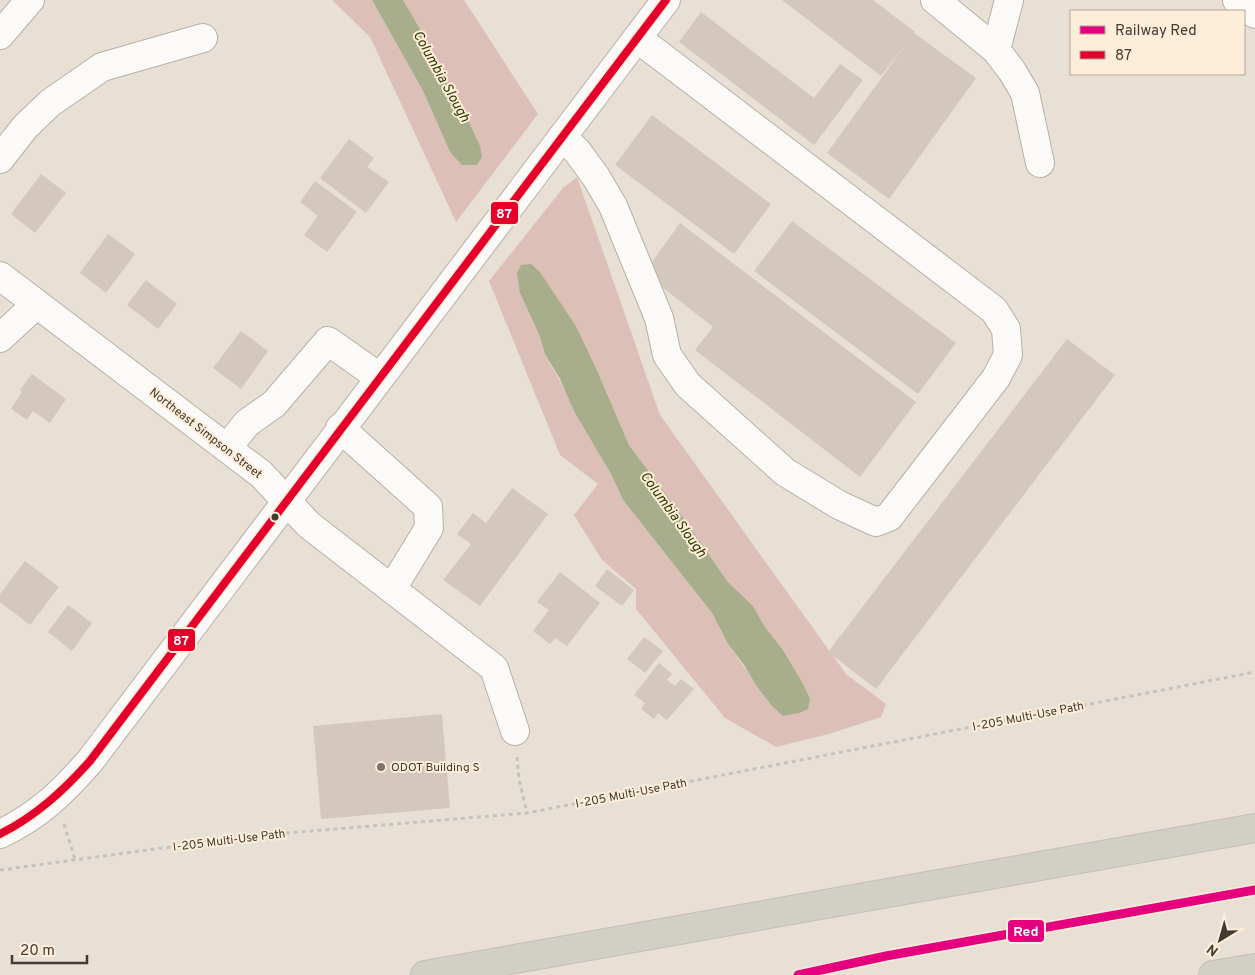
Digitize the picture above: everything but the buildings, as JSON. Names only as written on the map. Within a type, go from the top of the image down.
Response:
[{"type":"highway","points":[[425,975],[1255,828]]},
{"type":"highway","points":[[1213,975],[1255,968]]},
{"type":"street","points":[[0,35],[30,0]]},
{"type":"street","points":[[0,834],[22,824],[44,808],[67,787],[95,755],[340,428],[666,0]]},
{"type":"street","points":[[934,0],[996,50],[1012,71],[1024,93],[1040,164]]},
{"type":"street","points":[[996,50],[1009,0]]},
{"type":"street","points":[[1237,0],[1255,14]]},
{"type":"street","points":[[0,159],[24,127],[55,99],[102,67],[203,38]]},
{"type":"street","points":[[562,137],[577,150],[613,206],[659,318],[667,355],[688,386],[784,472],[840,505],[876,522],[889,517],[996,378],[1008,355],[1006,328],[994,310],[637,38]]},
{"type":"street","name":"Northeast Simpson Street","points":[[0,276],[261,474],[309,525],[494,668],[516,731]]},
{"type":"street","points":[[0,338],[37,304]]},
{"type":"street","points":[[227,448],[246,423],[274,404],[328,341],[379,377]]},
{"type":"street","points":[[340,428],[428,507],[430,528],[399,577],[390,587]]},
{"type":"path","name":"I-205 Multi-Use Path","points":[[0,870],[251,836],[527,813],[1255,672]]},
{"type":"path","points":[[516,731],[519,779],[527,813]]},
{"type":"path","points":[[56,797],[75,859]]},
{"type":"shaded area","points":[[332,0],[372,0],[423,91],[450,152],[467,118],[450,91],[430,46],[403,0],[464,0],[538,114],[456,222],[370,37]]},
{"type":"shaded area","points":[[577,177],[660,415],[846,674],[886,704],[881,717],[829,734],[776,747],[725,718],[636,609],[636,589],[602,560],[574,515],[598,484],[560,455],[489,281],[563,188]],"holes":[[[540,272],[576,326],[629,445],[728,582],[753,606],[765,627],[783,650],[810,698],[771,705],[728,644],[712,613],[623,500],[611,474],[545,354],[539,334]]]},
{"type":"water","name":"Columbia Slough","points":[[372,0],[403,0],[430,46],[450,91],[467,118],[480,146],[482,157],[477,165],[462,165],[450,152],[423,91]]},
{"type":"water","name":"Columbia Slough","points":[[531,264],[540,272],[576,326],[629,445],[728,582],[753,606],[765,627],[783,650],[810,698],[808,709],[783,716],[771,705],[728,644],[712,613],[623,500],[611,474],[574,411],[560,379],[545,354],[539,334],[520,293],[517,273],[521,265]]},
{"type":"rail line","name":"Red","points":[[798,975],[886,956],[1255,890]]},
{"type":"transit line","name":"87","points":[[0,834],[37,811],[70,783],[90,761],[666,0]]},
{"type":"place","name":"ODOT Building S","points":[[381,767]]}]
